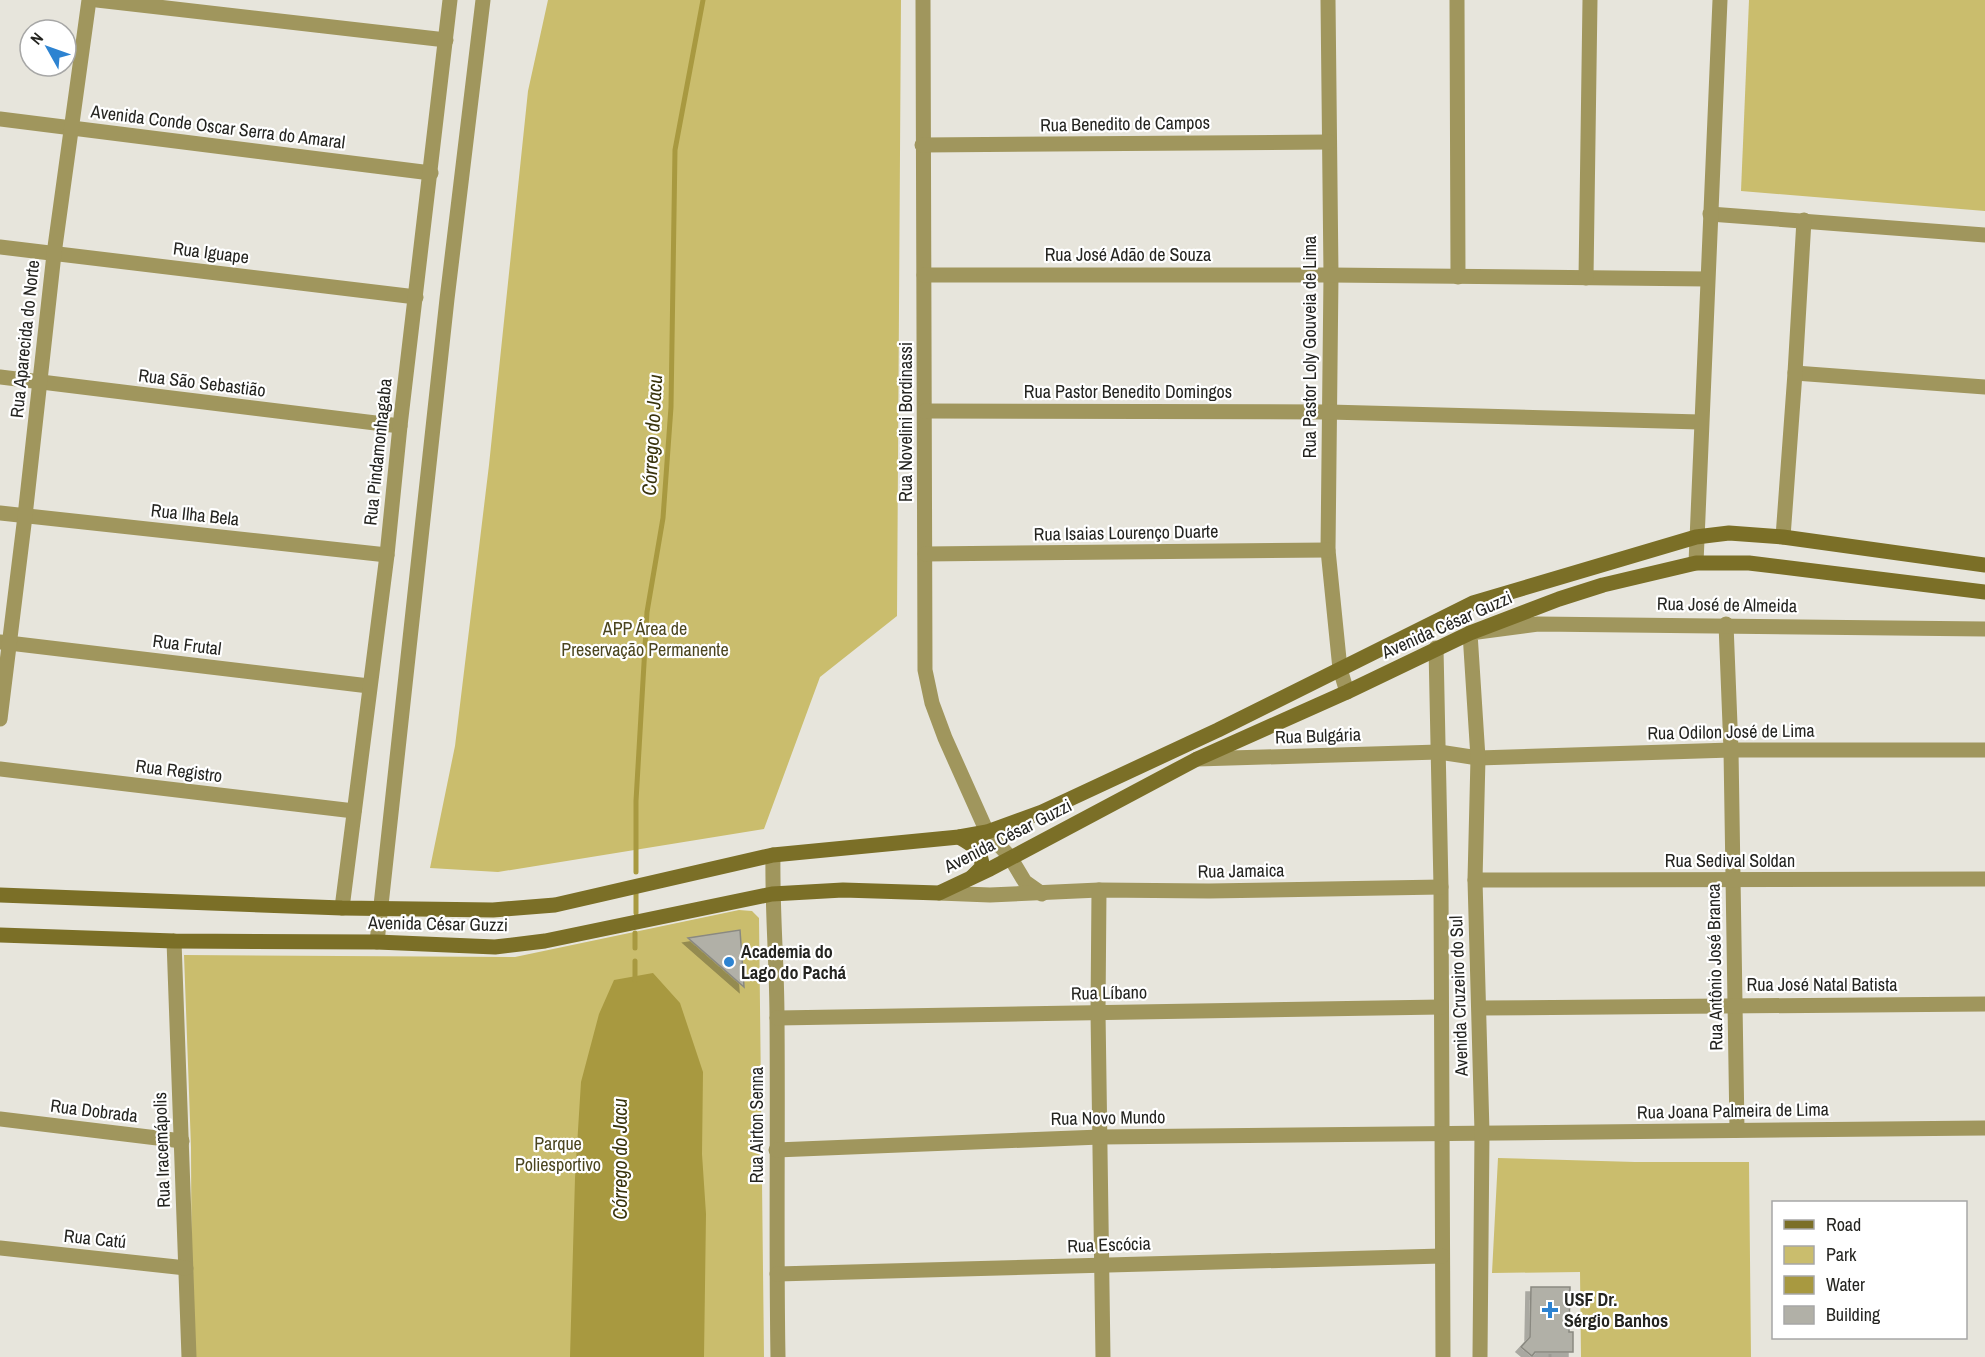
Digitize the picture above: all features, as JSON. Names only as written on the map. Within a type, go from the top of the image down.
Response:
[{"type":"street","name":"Rua Aparecida do Norte","points":[[0,719],[5,643],[26,516],[54,254],[89,0]]},
{"type":"street","points":[[97,0],[447,40]]},
{"type":"street","name":"Rua Pindamonhagaba","points":[[342,908],[387,555],[450,0]]},
{"type":"street","points":[[377,942],[447,299],[483,0]]},
{"type":"street","name":"Rua Novelini Bordinassi","points":[[923,0],[925,670],[945,738],[987,832],[1010,857]]},
{"type":"street","name":"Rua Pastor Loly Gouveia de Lima","points":[[1328,0],[1331,275],[1328,550],[1340,669],[1347,692]]},
{"type":"street","points":[[1457,0],[1458,277]]},
{"type":"street","points":[[1586,278],[1590,0]]},
{"type":"street","points":[[1696,563],[1700,422],[1720,0]]},
{"type":"street","name":"Avenida Conde Oscar Serra do Amaral","points":[[0,119],[431,173]]},
{"type":"street","name":"Rua Benedito de Campos","points":[[922,145],[1329,142]]},
{"type":"street","points":[[1710,214],[1985,235]]},
{"type":"street","points":[[1783,537],[1804,220]]},
{"type":"street","name":"Rua Iguape","points":[[0,247],[417,297]]},
{"type":"street","name":"Rua José Adão de Souza","points":[[924,275],[1331,275],[1707,279]]},
{"type":"street","points":[[1795,373],[1985,387]]},
{"type":"street","name":"Rua São Sebastião","points":[[0,377],[400,426]]},
{"type":"street","name":"Rua Pastor Benedito Domingos","points":[[926,411],[1329,412],[1700,422]]},
{"type":"street","name":"Rua Ilha Bela","points":[[0,513],[387,555]]},
{"type":"street","name":"Avenida César Guzzi","points":[[0,895],[342,908],[492,910],[555,905],[773,855],[959,837],[987,832],[1042,812],[1218,730],[1473,603],[1696,537],[1729,533],[1783,537],[1985,565]]},
{"type":"street","name":"Rua Isaias Lourenço Duarte","points":[[925,554],[1328,550]]},
{"type":"street","name":"Avenida César Guzzi","points":[[0,935],[174,941],[377,942],[495,947],[545,941],[772,894],[843,890],[939,893],[1197,759],[1347,692],[1436,648],[1470,633],[1603,585],[1696,563],[1759,564],[1985,592]]},
{"type":"street","name":"Rua José de Almeida","points":[[1470,633],[1538,624],[1726,624],[1985,629]]},
{"type":"street","name":"Rua Antônio José Branca","points":[[1726,624],[1731,750],[1737,1130]]},
{"type":"street","name":"Avenida Cruzeiro do Sul","points":[[1470,633],[1478,758],[1475,880],[1482,1132],[1480,1357]]},
{"type":"street","name":"Rua Frutal","points":[[5,643],[369,686]]},
{"type":"street","name":"Avenida Cruzeiro do Sul","points":[[1436,648],[1442,887],[1443,1357]]},
{"type":"street","name":"Rua Odilon José de Lima","points":[[1439,752],[1478,758],[1731,750],[1985,750]]},
{"type":"street","name":"Rua Bulgária","points":[[1197,759],[1439,752]]},
{"type":"street","name":"Rua Registro","points":[[0,769],[354,812]]},
{"type":"street","points":[[959,837],[973,845],[982,857],[982,867],[972,877]]},
{"type":"street","name":"Rua Airton Senna","points":[[773,855],[772,894],[777,1018],[778,1357]]},
{"type":"street","points":[[1010,857],[1025,882],[1042,894]]},
{"type":"street","name":"Rua Sedival Soldan","points":[[1475,880],[1985,879]]},
{"type":"street","name":"Rua Jamaica","points":[[939,893],[1042,894],[1099,890],[1209,891],[1442,887]]},
{"type":"street","points":[[1099,890],[1098,1012],[1103,1357]]},
{"type":"street","name":"Rua Iracemápolis","points":[[174,941],[189,1357]]},
{"type":"street","name":"Rua José Natal Batista","points":[[1480,1008],[1985,1004]]},
{"type":"street","name":"Rua Líbano","points":[[777,1018],[1441,1007]]},
{"type":"street","name":"Rua Dobrada","points":[[0,1119],[182,1141]]},
{"type":"street","name":"Rua Joana Palmeira de Lima","points":[[1442,1133],[1985,1128]]},
{"type":"street","name":"Rua Novo Mundo","points":[[776,1150],[1100,1137],[1442,1133]]},
{"type":"street","name":"Rua Catú","points":[[0,1248],[186,1268]]},
{"type":"street","name":"Rua Escócia","points":[[777,1274],[1442,1256]]},
{"type":"green space","name":"APP Área de Preservação Permanente","points":[[548,0],[901,0],[897,616],[820,677],[764,829],[498,872],[430,868],[455,746],[489,465],[528,91]]},
{"type":"green space","points":[[1749,0],[1985,0],[1985,211],[1741,191]]},
{"type":"green space","name":"Parque Poliesportivo","points":[[739,910],[752,911],[759,918],[764,1357],[192,1357],[191,1147],[184,955],[515,957]]},
{"type":"green space","points":[[1498,1158],[1635,1162],[1749,1162],[1751,1357],[1581,1357],[1580,1272],[1492,1273]]},
{"type":"water","points":[[653,973],[680,1003],[703,1072],[702,1154],[706,1214],[704,1357],[570,1357],[575,1178],[581,1082],[599,1014],[614,980]]},
{"type":"building","name":"Academia do Lago do Pachá","points":[[740,930],[744,987],[688,938]]},
{"type":"building","name":"USF Dr. Sérgio Banhos","points":[[1531,1287],[1570,1287],[1569,1332],[1573,1332],[1573,1352],[1535,1352],[1532,1356],[1521,1347],[1530,1337]]},
{"type":"waterway","name":"Córrego do Jacu","points":[[636,872],[636,801],[647,612],[663,518],[671,407],[675,150],[703,0]]},
{"type":"waterway","name":"Córrego do Jacu","points":[[636,892],[636,913]]},
{"type":"waterway","name":"Córrego do Jacu","points":[[635,933],[635,948]]},
{"type":"waterway","name":"Córrego do Jacu","points":[[635,961],[635,980]]},
{"type":"place","name":"Academia do Lago do Pachá","points":[[729,962]]},
{"type":"place","name":"USF Dr. Sérgio Banhos","points":[[1550,1310]]}]
